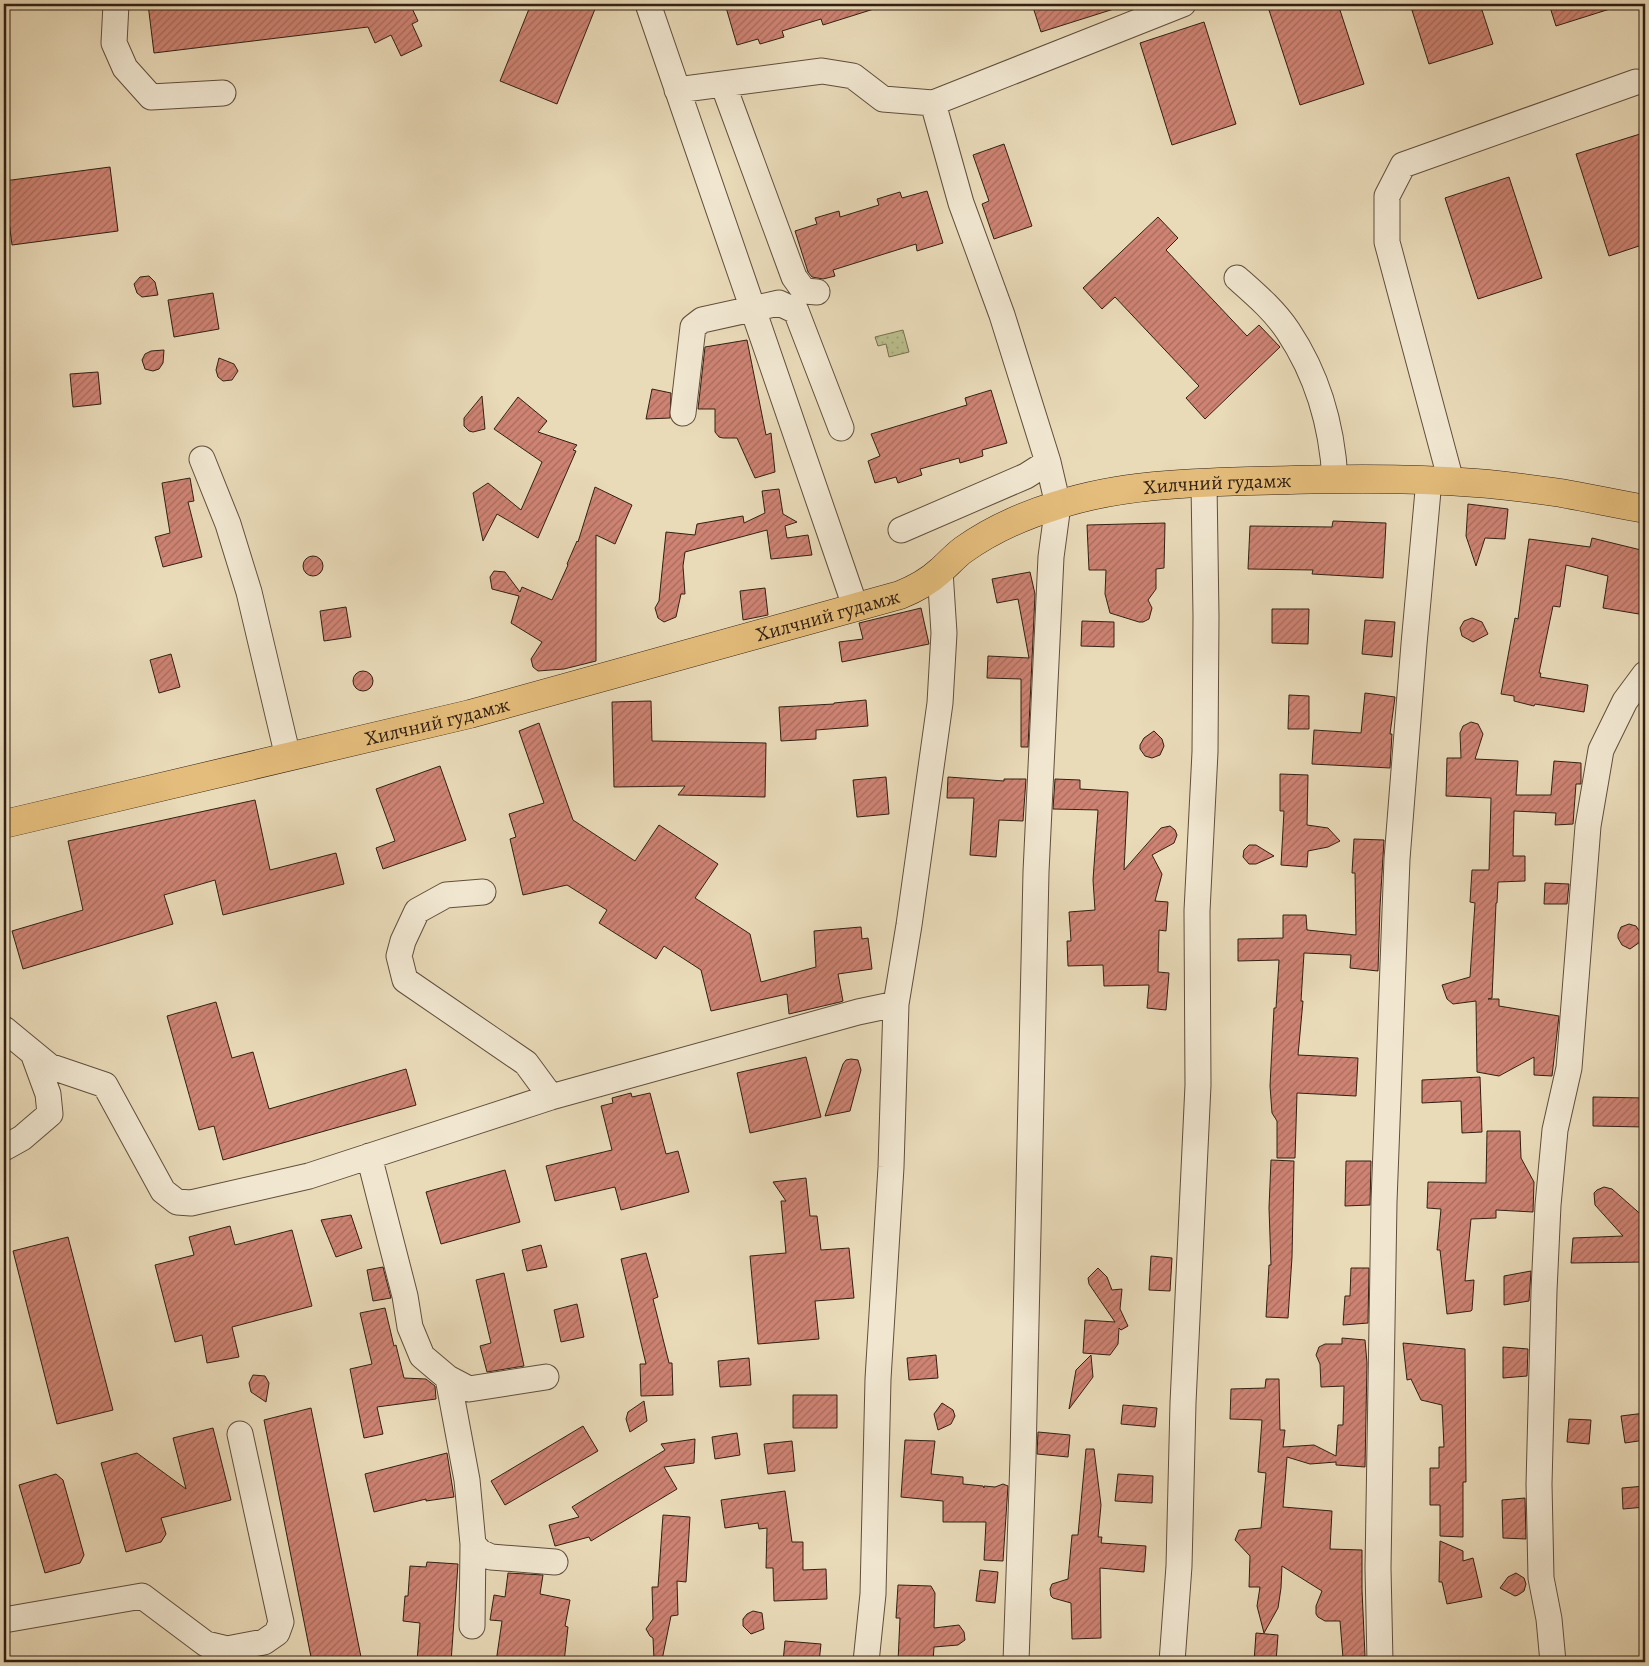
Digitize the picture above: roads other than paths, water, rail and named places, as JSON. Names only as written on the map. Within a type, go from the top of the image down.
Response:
[{"type":"main road","name":"Хилчний гудамж","points":[[4,824],[470,714],[673,659],[913,590],[980,539],[1028,515],[1107,492],[1204,483],[1335,479],[1440,481],[1561,493],[1645,508]]},
{"type":"street","points":[[116,4],[114,43],[125,68],[151,97],[223,94]]},
{"type":"street","points":[[648,4],[855,606]]},
{"type":"street","points":[[677,90],[822,71],[853,76],[883,99],[933,103],[1183,4]]},
{"type":"street","points":[[1380,1662],[1378,1568],[1384,1202],[1396,869],[1414,644],[1440,481],[1387,242],[1387,196],[1402,165],[1636,82]]},
{"type":"street","points":[[723,84],[794,277],[804,292],[817,292]]},
{"type":"street","points":[[933,103],[962,204],[1002,315],[1048,462],[1058,505],[1051,557],[1036,872],[1023,1458],[1016,1662]]},
{"type":"street","points":[[1237,278],[1263,301],[1287,330],[1313,375],[1329,426],[1334,453],[1335,479]]},
{"type":"street","points":[[682,413],[693,327],[702,320],[779,303],[796,311],[841,428]]},
{"type":"street","points":[[202,459],[228,524],[249,592],[288,757]]},
{"type":"street","points":[[901,530],[1026,476],[1048,462]]},
{"type":"street","points":[[1172,1662],[1179,1566],[1184,1393],[1198,1085],[1197,911],[1205,752],[1206,616],[1204,483]]},
{"type":"street","points":[[866,1662],[873,1594],[878,1379],[891,1167],[896,1004],[940,703],[944,633],[940,571]]},
{"type":"street","points":[[1553,1662],[1549,1619],[1541,1578],[1539,1484],[1544,1291],[1548,1206],[1555,1130],[1569,1068],[1588,826],[1601,750],[1625,701],[1645,674]]},
{"type":"street","points":[[482,892],[446,895],[417,911],[398,956],[400,967],[405,980],[526,1063],[551,1097]]},
{"type":"street","points":[[4,1029],[49,1066],[105,1085],[162,1191],[177,1202],[191,1203],[309,1176],[551,1097],[858,1012],[896,1004]]},
{"type":"street","points":[[4,1148],[22,1138],[50,1114],[48,1094],[33,1053]]},
{"type":"street","points":[[369,1156],[405,1296],[410,1327],[422,1356],[448,1378],[468,1389],[546,1377]]},
{"type":"street","points":[[448,1378],[467,1480],[472,1544],[472,1626]]},
{"type":"street","points":[[4,1620],[142,1596],[206,1644],[227,1649],[264,1642],[277,1633],[281,1622],[240,1434]]},
{"type":"street","points":[[472,1544],[480,1552],[490,1557],[555,1562]]}]
